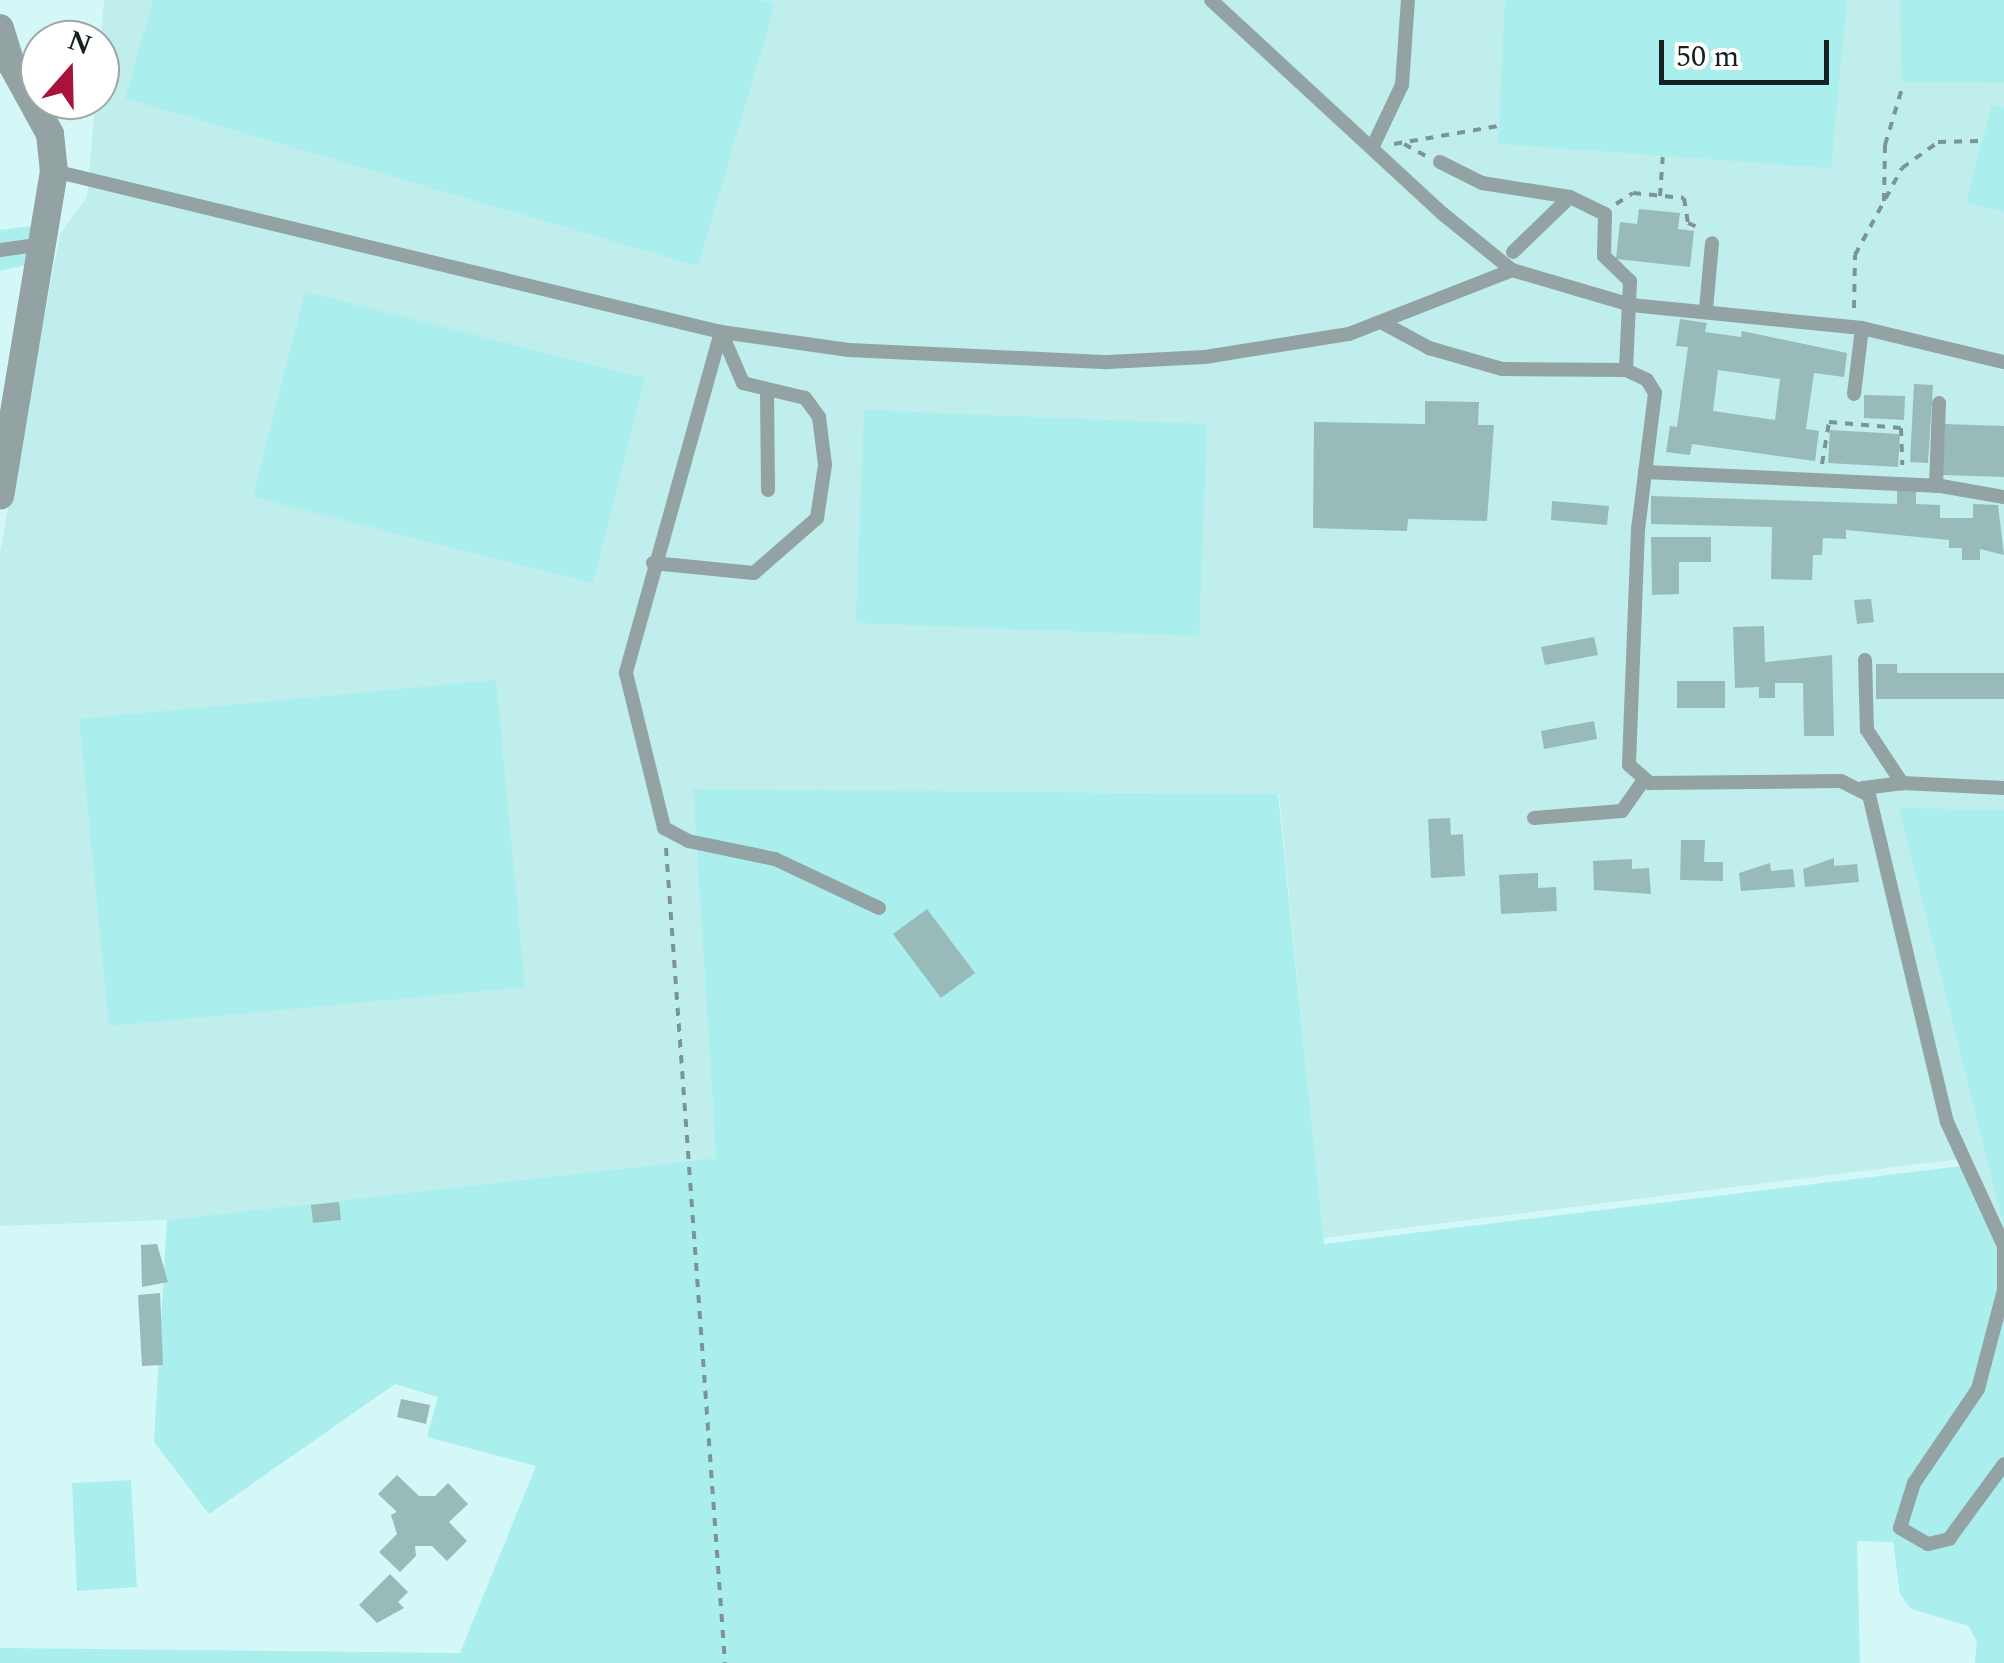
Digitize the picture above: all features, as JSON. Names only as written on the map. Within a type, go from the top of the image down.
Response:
[{"type":"street","points":[[0,28],[11,63],[50,134],[54,171],[45,244],[0,496]]},
{"type":"lane","points":[[1211,0],[1512,270],[1631,306],[1858,327],[2004,362]]},
{"type":"lane","points":[[1373,146],[1402,84],[1408,0]]},
{"type":"lane","points":[[1440,162],[1482,184],[1570,197],[1605,214],[1604,256],[1630,281],[1626,370]]},
{"type":"lane","points":[[54,171],[721,332],[849,350],[1108,362],[1205,357],[1349,334],[1512,270]]},
{"type":"lane","points":[[1513,252],[1570,197]]},
{"type":"lane","points":[[0,250],[45,244]]},
{"type":"lane","points":[[1706,310],[1712,244]]},
{"type":"lane","points":[[1381,322],[1428,348],[1502,370],[1626,370],[1655,392],[1645,472],[1630,765],[1644,781],[1841,781],[1863,788],[1902,783],[2004,788]]},
{"type":"lane","points":[[1854,394],[1858,327]]},
{"type":"lane","points":[[652,562],[754,573],[817,518],[825,466],[819,417],[805,398],[767,392],[744,383],[721,332]]},
{"type":"lane","points":[[721,332],[652,562],[626,673],[664,828],[688,841],[775,859],[879,908]]},
{"type":"lane","points":[[767,392],[768,490]]},
{"type":"lane","points":[[1936,486],[1939,403]]},
{"type":"lane","points":[[1645,472],[1936,486],[2004,498]]},
{"type":"lane","points":[[1864,660],[1867,730],[1902,783]]},
{"type":"lane","points":[[1534,818],[1622,811],[1644,781]]},
{"type":"lane","points":[[1863,788],[1946,1122],[2004,1248],[2004,1290],[1978,1389],[1914,1483],[1900,1528],[1928,1544],[1949,1539],[2004,1464]]},
{"type":"path","points":[[1884,206],[1885,145],[1903,85]]},
{"type":"path","points":[[1373,146],[1498,126]]},
{"type":"path","points":[[1858,327],[1855,255],[1919,152],[1938,142],[1980,140]]},
{"type":"path","points":[[1402,143],[1440,162]]},
{"type":"path","points":[[1660,196],[1664,157]]},
{"type":"path","points":[[1605,214],[1628,194],[1689,203],[1688,223],[1698,224],[1712,244]]},
{"type":"path","points":[[1822,480],[1829,422],[1901,428],[1901,484]]},
{"type":"path","points":[[664,828],[725,1663]]},
{"type":"shaded area","points":[[104,0],[2004,0],[2004,1353],[1960,1159],[1323,1238],[1279,794],[693,789],[716,1158],[167,1220],[0,1226],[0,552],[60,234],[87,197],[94,120],[120,120],[120,20],[102,20]]},
{"type":"shaded area","points":[[153,0],[759,0],[775,4],[698,266],[125,98]]},
{"type":"shaded area","points":[[1505,0],[1847,0],[1831,168],[1498,144]]},
{"type":"shaded area","points":[[1900,0],[2004,0],[2004,83],[1902,82]]},
{"type":"shaded area","points":[[1992,105],[2004,108],[2004,212],[1966,202]]},
{"type":"shaded area","points":[[40,225],[34,263],[0,271],[0,230]]},
{"type":"shaded area","points":[[305,292],[645,378],[593,583],[253,497]]},
{"type":"shaded area","points":[[864,410],[1207,424],[1199,636],[856,623]]},
{"type":"shaded area","points":[[496,680],[525,987],[109,1026],[79,719]]},
{"type":"shaded area","points":[[693,789],[1278,794],[1324,1244],[1961,1166],[2004,1242],[2004,1663],[1975,1663],[1977,1642],[1969,1626],[1911,1609],[1900,1594],[1893,1542],[1857,1541],[1860,1663],[0,1663],[0,1648],[460,1653],[536,1466],[427,1437],[438,1397],[395,1384],[209,1514],[154,1442],[167,1220],[716,1158]]},
{"type":"shaded area","points":[[1899,808],[2004,810],[2004,1227]]},
{"type":"shaded area","points":[[131,1480],[137,1587],[77,1591],[72,1483]]},
{"type":"building","points":[[1639,209],[1680,213],[1678,229],[1694,231],[1690,267],[1616,259],[1620,222],[1637,224]]},
{"type":"building","points":[[1680,319],[1707,323],[1705,332],[1741,337],[1742,331],[1847,353],[1844,377],[1814,373],[1806,429],[1819,431],[1815,461],[1692,444],[1690,455],[1666,452],[1670,426],[1677,427],[1688,347],[1676,346]],"holes":[[[1718,370],[1780,379],[1775,420],[1713,411]]]},
{"type":"building","points":[[1914,384],[1933,385],[1928,463],[1910,462]]},
{"type":"building","points":[[1864,395],[1905,396],[1904,420],[1864,418]]},
{"type":"building","points":[[1425,401],[1479,402],[1478,425],[1494,425],[1487,521],[1408,519],[1407,531],[1313,528],[1314,422],[1425,424]]},
{"type":"building","points":[[1945,424],[2004,426],[2004,477],[1943,475]]},
{"type":"building","points":[[1830,430],[1900,434],[1898,467],[1828,463]]},
{"type":"building","points":[[1897,491],[1916,491],[1916,504],[1940,505],[1940,518],[1973,518],[1973,504],[1998,505],[2004,555],[1980,549],[1980,560],[1962,560],[1962,548],[1949,548],[1949,540],[1846,530],[1846,539],[1823,538],[1822,555],[1813,555],[1812,580],[1771,579],[1772,527],[1651,524],[1651,496],[1897,504]]},
{"type":"building","points":[[1552,501],[1609,506],[1607,525],[1551,520]]},
{"type":"building","points":[[1651,537],[1711,537],[1711,562],[1679,562],[1679,594],[1652,595]]},
{"type":"building","points":[[1871,599],[1874,622],[1857,624],[1854,600]]},
{"type":"building","points":[[1764,626],[1765,662],[1832,655],[1834,736],[1804,736],[1803,683],[1775,683],[1775,698],[1759,698],[1759,687],[1735,688],[1733,627]]},
{"type":"building","points":[[1594,637],[1598,655],[1545,665],[1541,647]]},
{"type":"building","points":[[1876,664],[1897,664],[1897,673],[2004,673],[2004,699],[1876,699]]},
{"type":"building","points":[[1677,681],[1725,681],[1725,708],[1677,708]]},
{"type":"building","points":[[1594,721],[1597,739],[1544,749],[1541,731]]},
{"type":"building","points":[[1450,818],[1451,835],[1463,834],[1465,876],[1431,878],[1428,819]]},
{"type":"building","points":[[1681,840],[1705,840],[1704,862],[1723,862],[1723,881],[1680,880]]},
{"type":"building","points":[[1834,858],[1834,866],[1857,864],[1859,882],[1805,887],[1803,869]]},
{"type":"building","points":[[1632,859],[1632,869],[1649,868],[1651,894],[1594,890],[1593,861]]},
{"type":"building","points":[[1770,863],[1771,871],[1793,869],[1795,887],[1741,891],[1739,873]]},
{"type":"building","points":[[1538,873],[1538,888],[1556,887],[1557,911],[1501,914],[1499,875]]},
{"type":"building","points":[[927,909],[975,973],[941,998],[893,934]]},
{"type":"building","points":[[339,1202],[341,1220],[313,1223],[311,1205]]},
{"type":"building","points":[[157,1244],[168,1282],[142,1287],[141,1245]]},
{"type":"building","points":[[160,1293],[163,1365],[142,1366],[138,1295]]},
{"type":"building","points":[[401,1399],[430,1405],[426,1424],[397,1417]]},
{"type":"building","points":[[397,1475],[419,1496],[435,1496],[448,1483],[468,1504],[449,1522],[467,1541],[447,1561],[432,1546],[415,1546],[416,1556],[400,1572],[379,1552],[397,1534],[391,1515],[397,1512],[378,1494]]},
{"type":"building","points":[[390,1574],[408,1592],[398,1602],[404,1608],[377,1623],[359,1605]]}]
